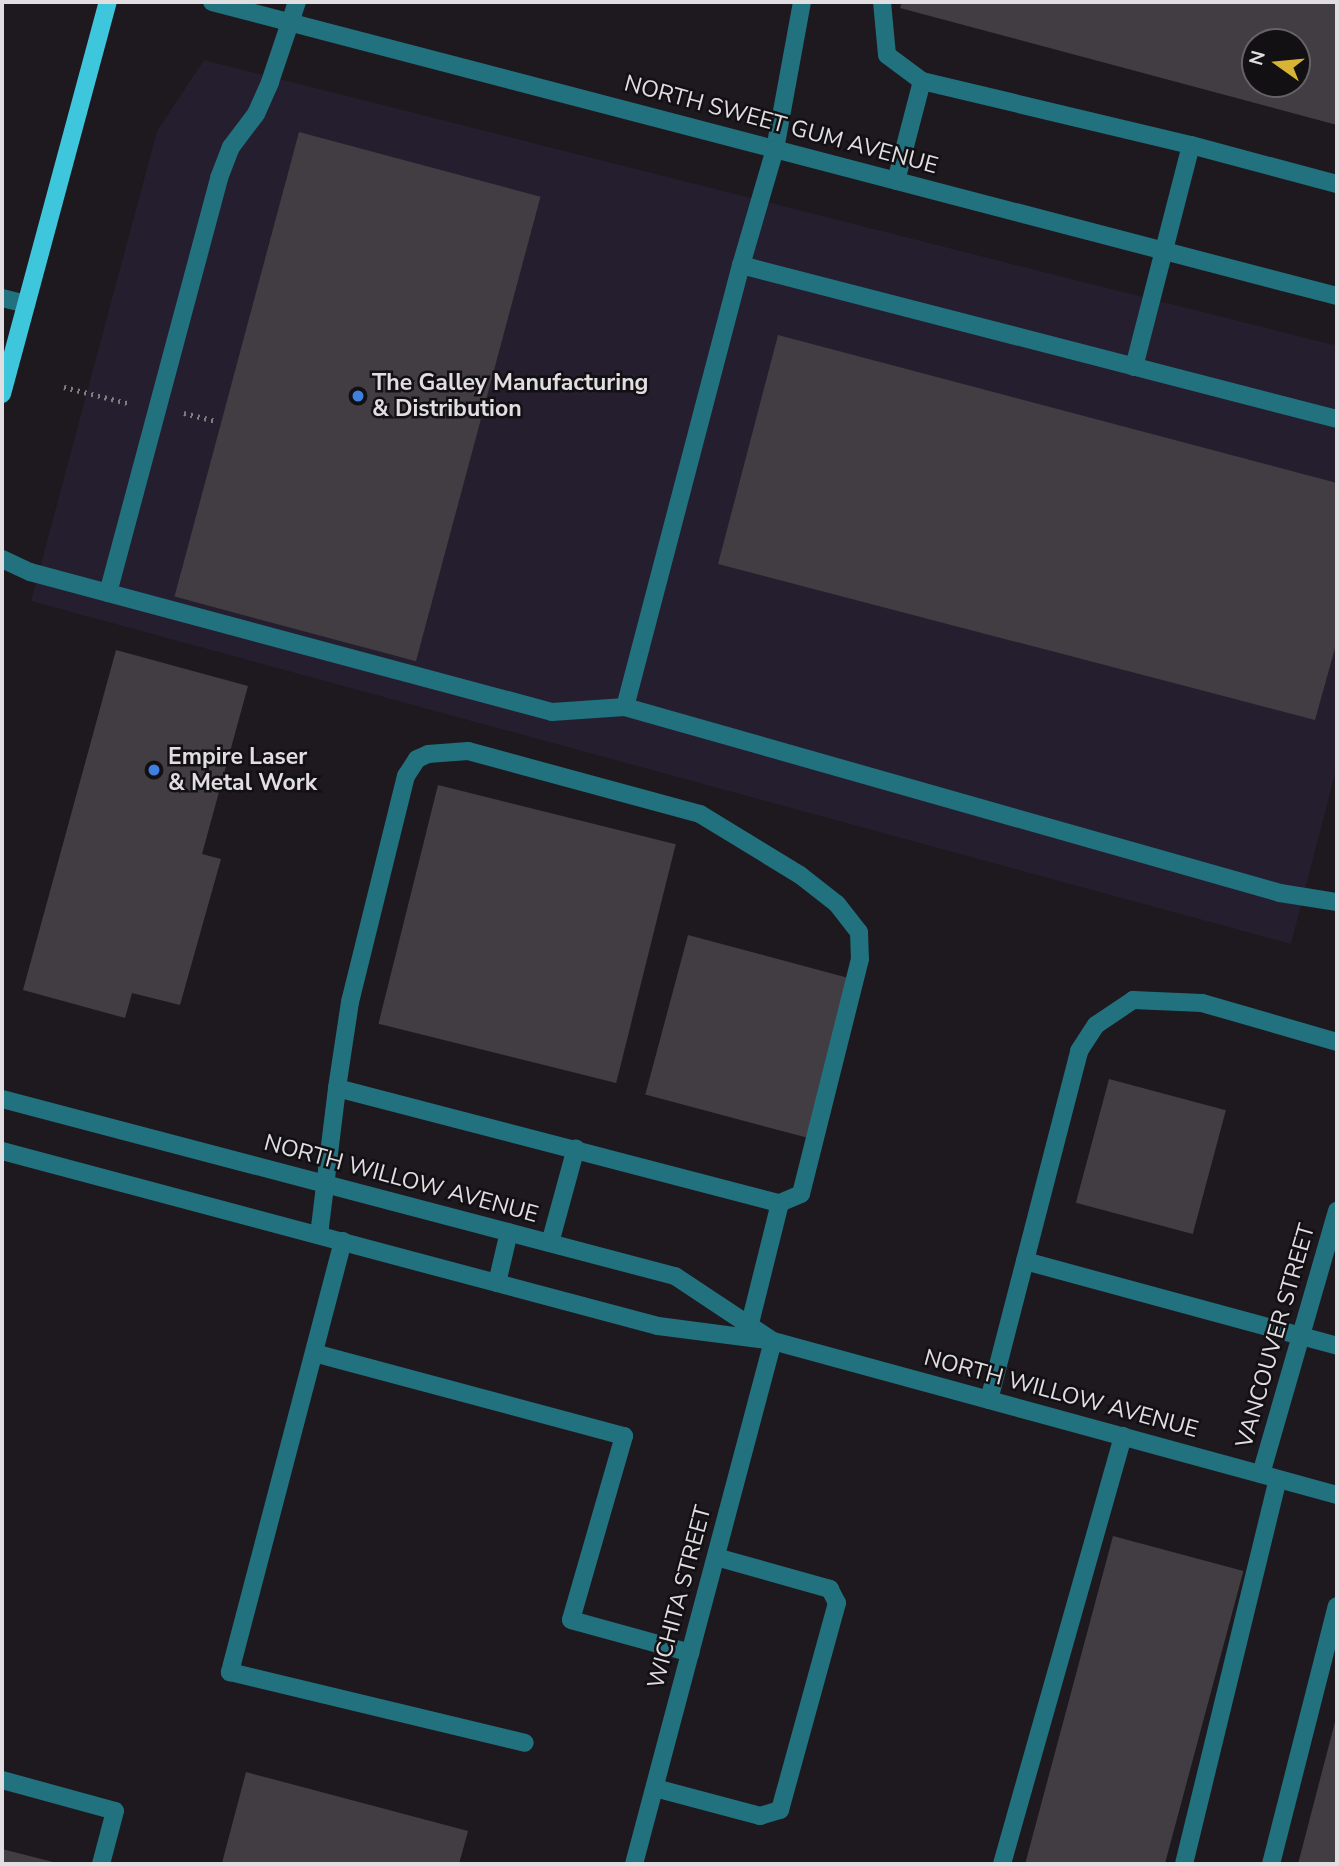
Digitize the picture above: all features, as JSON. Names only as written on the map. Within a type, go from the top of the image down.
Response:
[{"type":"main road","points":[[2,394],[108,2]]},
{"type":"street","name":"NORTH SWEET GUM AVENUE","points":[[212,2],[1337,296]]},
{"type":"street","points":[[108,593],[219,178],[231,147],[256,114],[292,23],[297,2]]},
{"type":"street","points":[[625,707],[741,265],[775,149],[802,2]]},
{"type":"street","points":[[882,2],[887,55],[922,81],[1191,145],[1337,184]]},
{"type":"street","points":[[896,181],[922,81]]},
{"type":"street","points":[[1134,367],[1191,145]]},
{"type":"street","points":[[741,265],[1337,419]]},
{"type":"street","points":[[2,298],[26,304]]},
{"type":"street","points":[[2,559],[30,572],[552,712],[625,707],[1280,893],[1337,902]]},
{"type":"street","points":[[319,1235],[337,1088],[350,1002],[407,776],[417,759],[428,754],[468,751],[700,814],[800,875],[837,904],[859,932],[860,959],[801,1194],[780,1203],[337,1088]]},
{"type":"street","points":[[989,1400],[1079,1051],[1096,1025],[1133,1000],[1202,1003],[1337,1042]]},
{"type":"street","name":"NORTH WILLOW AVENUE","points":[[2,1099],[675,1276],[748,1331],[773,1341],[1337,1495]]},
{"type":"street","points":[[550,1243],[576,1148]]},
{"type":"street","name":"NORTH WILLOW AVENUE","points":[[2,1150],[658,1326],[748,1331]]},
{"type":"street","points":[[748,1331],[780,1203]]},
{"type":"street","name":"VANCOUVER STREET","points":[[1184,1864],[1301,1337],[1337,1211]]},
{"type":"street","points":[[497,1283],[509,1232]]},
{"type":"street","points":[[343,1241],[230,1672],[525,1743]]},
{"type":"street","points":[[1025,1261],[1337,1346]]},
{"type":"street","name":"WICHITA STREET","points":[[634,1864],[773,1341]]},
{"type":"street","points":[[314,1353],[624,1436],[571,1620],[691,1653]]},
{"type":"street","points":[[1002,1864],[1123,1436]]},
{"type":"street","points":[[655,1787],[760,1816],[780,1810],[837,1603],[830,1589],[716,1557]]},
{"type":"street","points":[[1271,1864],[1337,1606]]},
{"type":"street","points":[[2,1780],[116,1811],[101,1864]]},
{"type":"shaded area","points":[[204,60],[1337,346],[1337,766],[1291,944],[31,601],[157,131]]},
{"type":"building","points":[[902,2],[1337,2],[1337,125],[900,8]]},
{"type":"building","name":"The Galley Manufacturing & Distribution","points":[[299,132],[540,197],[416,661],[175,597]]},
{"type":"building","points":[[778,335],[1337,483],[1337,641],[1315,720],[718,564]]},
{"type":"building","name":"Empire Laser & Metal Work","points":[[116,650],[248,686],[202,854],[221,859],[180,1005],[132,993],[125,1018],[23,990]]},
{"type":"building","points":[[438,785],[676,844],[616,1083],[378,1024]]},
{"type":"building","points":[[688,935],[849,978],[807,1138],[645,1094]]},
{"type":"building","points":[[1109,1079],[1226,1110],[1193,1234],[1076,1203]]},
{"type":"building","points":[[1113,1536],[1243,1571],[1165,1864],[1025,1863]]},
{"type":"building","points":[[1336,1718],[1337,1864],[1298,1864]]},
{"type":"building","points":[[246,1772],[468,1831],[459,1864],[222,1863]]},
{"type":"building","points":[[2,1849],[57,1863],[57,1864],[2,1864]]},
{"type":"place","name":"The Galley Manufacturing & Distribution","points":[[358,396]]},
{"type":"place","name":"Empire Laser & Metal Work","points":[[154,770]]}]
